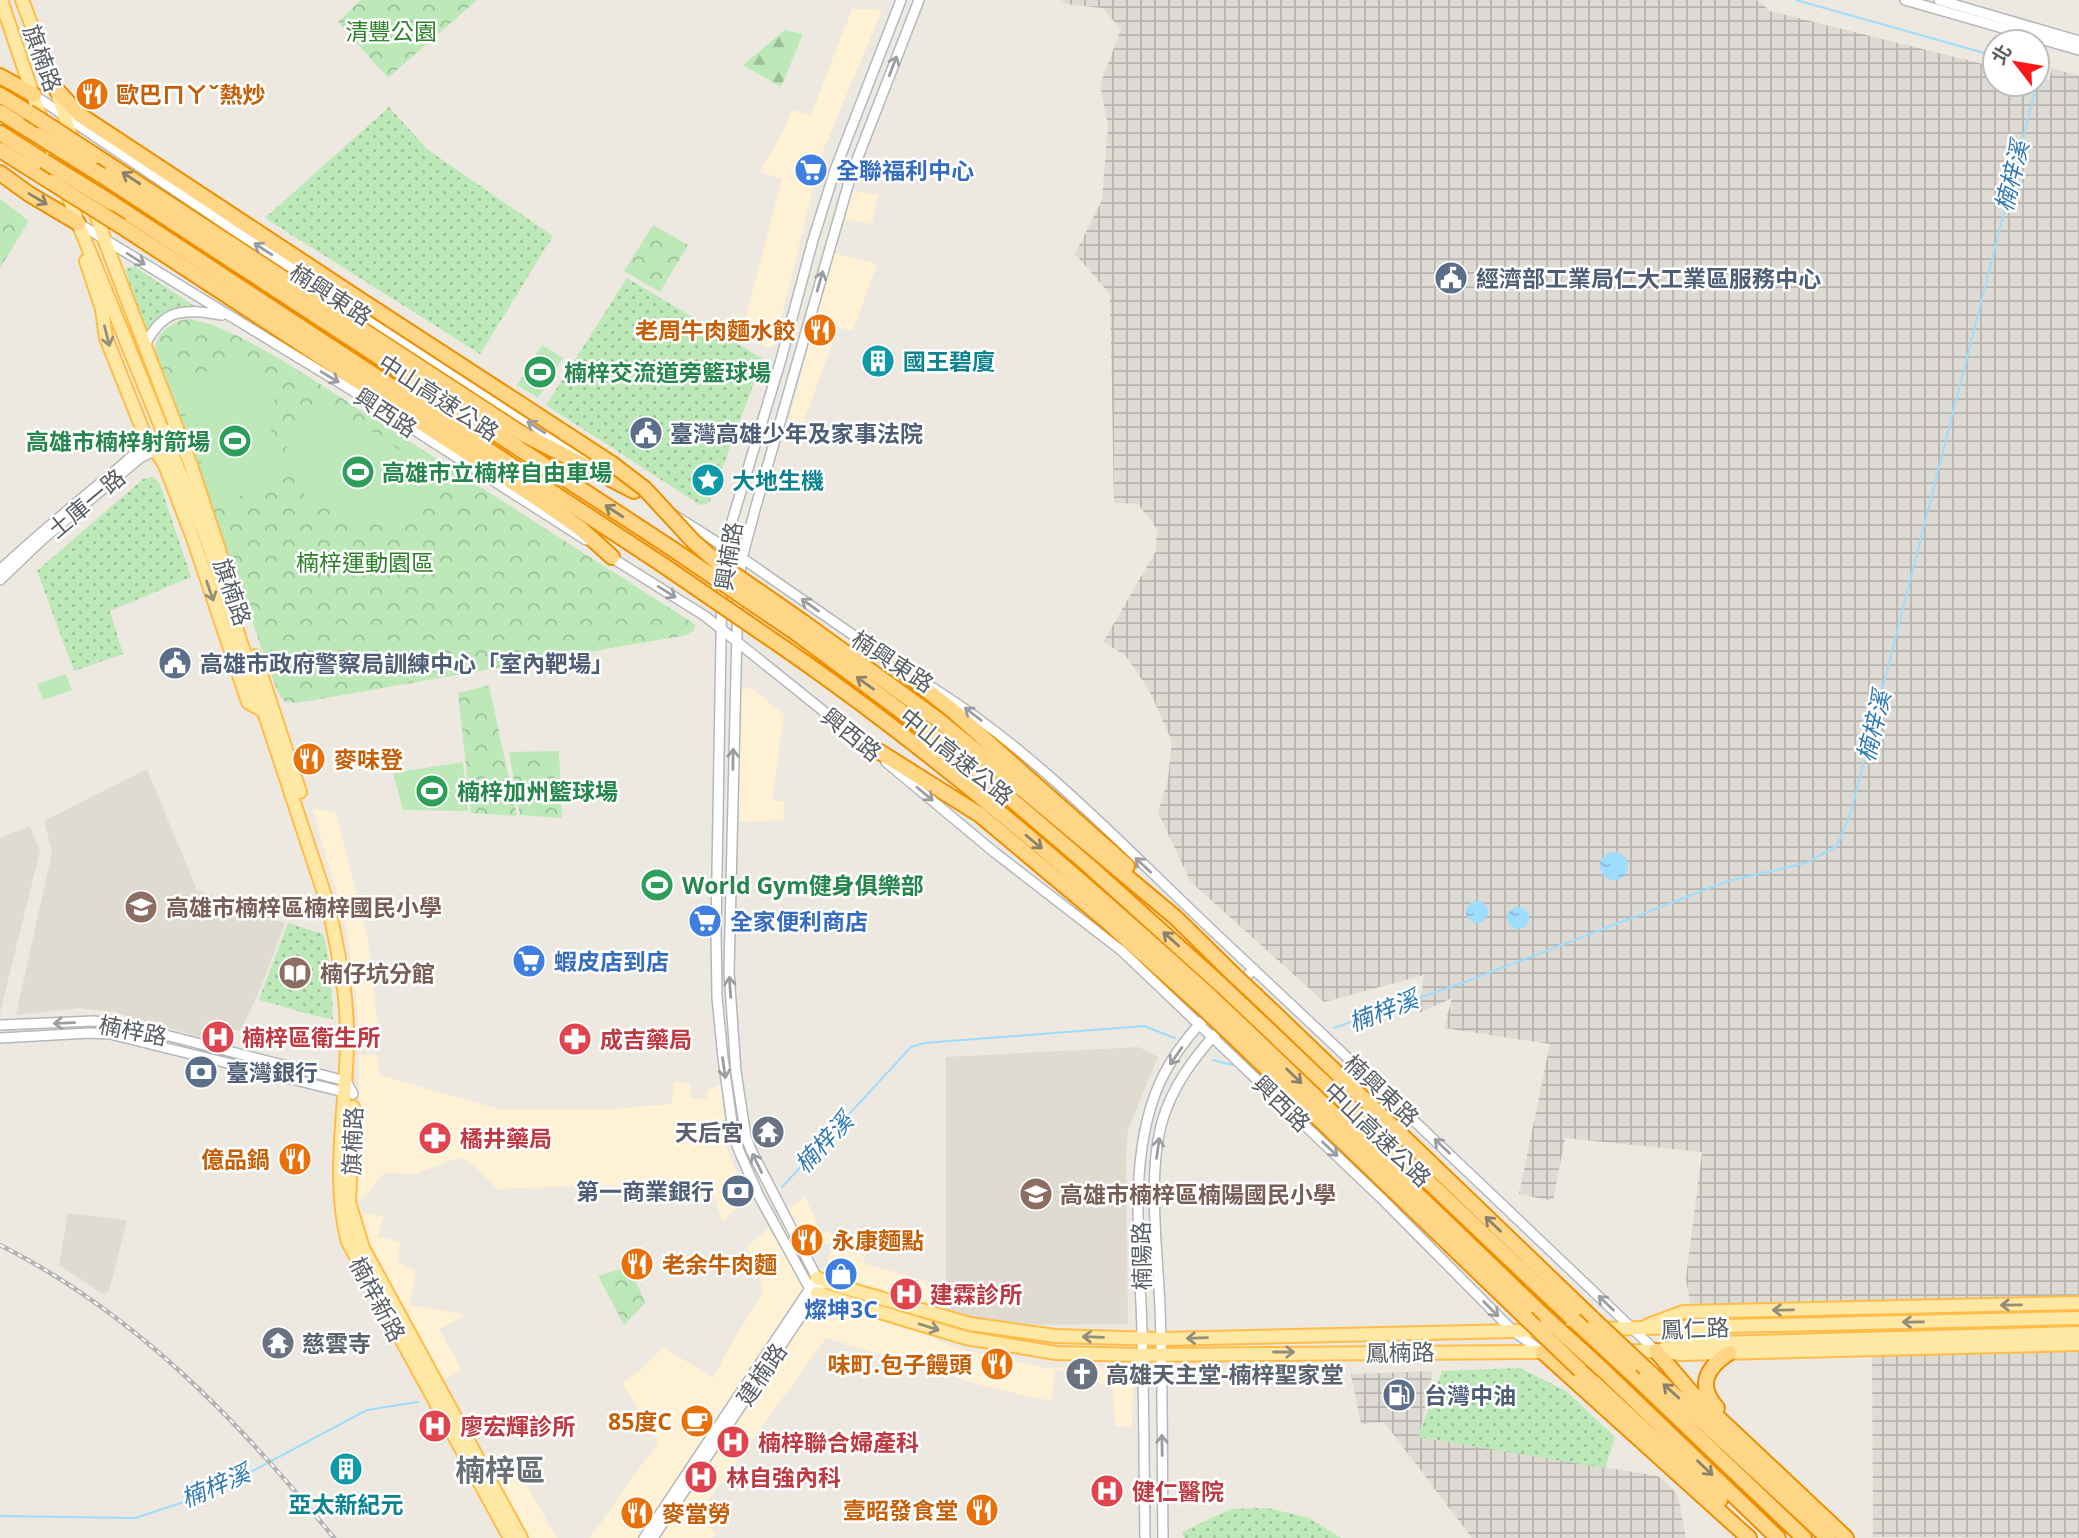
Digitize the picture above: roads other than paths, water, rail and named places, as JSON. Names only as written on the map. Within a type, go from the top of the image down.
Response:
[{"type":"highway","points":[[0,76],[34,95]]},
{"type":"highway","points":[[56,89],[80,115],[620,469],[645,489],[693,541],[718,563],[799,627],[950,729],[1176,918]]},
{"type":"highway","points":[[0,94],[206,226],[230,251],[521,433],[634,491]]},
{"type":"highway","name":"中山高速公路","points":[[0,112],[101,174],[197,238],[230,251],[671,548],[799,627],[956,752],[1088,864],[1222,985],[1804,1538]]},
{"type":"highway","name":"中山高速公路","points":[[0,133],[112,202],[185,260],[660,563],[860,701],[944,766],[1124,919],[1205,1001],[1235,1039],[1375,1154],[1778,1538]]},
{"type":"highway","points":[[0,150],[121,226],[185,260]]},
{"type":"highway","points":[[0,173],[78,223]]},
{"type":"highway","points":[[214,278],[580,528],[612,557]]},
{"type":"highway","points":[[886,658],[953,711],[1112,851],[1176,918],[1380,1116],[1828,1538]]},
{"type":"highway","points":[[853,735],[979,815],[1205,1001]]},
{"type":"highway","points":[[1235,1039],[1580,1370],[1762,1538]]},
{"type":"highway","points":[[1656,1351],[1691,1392],[1846,1538]]},
{"type":"highway","points":[[1543,1352],[1749,1538]]},
{"type":"highway","points":[[1728,1353],[1716,1361],[1709,1373],[1706,1387],[1709,1399],[1766,1465]]},
{"type":"main road","name":"旗楠路","points":[[1,0],[78,223],[172,434],[195,475],[337,906],[352,985],[344,1200]]},
{"type":"main road","name":"旗楠路","points":[[22,0],[56,89],[104,239],[145,345],[325,895],[343,967],[347,1012],[348,1089]]},
{"type":"main road","name":"旗楠路","points":[[78,223],[88,268],[102,309],[106,338],[152,446],[165,465],[194,541],[248,702],[265,712]]},
{"type":"main road","name":"楠梓新路","points":[[344,1200],[368,1259],[445,1409]]},
{"type":"main road","name":"鳳楠路","points":[[817,1285],[970,1324],[1055,1336],[1161,1339],[1634,1329]]},
{"type":"main road","name":"鳳楠路","points":[[817,1285],[966,1338],[1056,1353],[1142,1355],[1656,1351]]},
{"type":"main road","name":"鳳仁路","points":[[1634,1329],[1683,1312],[2079,1303]]},
{"type":"main road","name":"鳳仁路","points":[[1634,1329],[2079,1318]]},
{"type":"main road","name":"鳳仁路","points":[[1656,1351],[1682,1344],[2079,1333]]},
{"type":"main road","name":"鳳仁路","points":[[1656,1351],[1682,1354],[2079,1344]]},
{"type":"main road","points":[[445,1409],[510,1538]]},
{"type":"main road","points":[[445,1409],[521,1538]]},
{"type":"street","name":"興楠路","points":[[817,1285],[770,1216],[734,1137],[717,986],[719,629],[725,547],[789,333],[813,240],[835,170],[901,0]]},
{"type":"street","name":"興楠路","points":[[817,1285],[746,1137],[736,1072],[729,972],[735,641],[742,558],[851,175],[919,0]]},
{"type":"street","points":[[1905,0],[2079,50]]},
{"type":"street","points":[[1940,0],[2079,41]]},
{"type":"street","name":"楠興東路","points":[[34,95],[332,295],[742,558],[886,658],[969,710],[1036,765],[1656,1351]]},
{"type":"street","name":"興西路","points":[[78,223],[358,394],[705,616],[995,852],[1122,951],[1213,1036],[1235,1039],[1245,1067],[1382,1199],[1513,1331],[1543,1352]]},
{"type":"street","points":[[145,345],[162,319],[172,314],[196,311],[228,316]]},
{"type":"street","name":"土庫一路","points":[[0,570],[38,533],[152,446],[172,434]]},
{"type":"street","name":"土庫一路","points":[[0,580],[43,538],[152,446]]},
{"type":"street","name":"楠陽路","points":[[1145,1538],[1140,1209],[1145,1133],[1164,1074],[1200,1024],[1254,969]]},
{"type":"street","name":"楠陽路","points":[[1163,1538],[1161,1339],[1155,1181],[1157,1150],[1162,1125],[1175,1088],[1213,1036],[1264,979]]},
{"type":"street","name":"楠梓路","points":[[0,1025],[94,1021],[130,1026],[348,1089]]},
{"type":"street","name":"楠梓路","points":[[0,1038],[110,1034],[348,1089]]},
{"type":"street","name":"建楠路","points":[[644,1538],[817,1285]]},
{"type":"street","name":"建楠路","points":[[653,1538],[817,1285]]},
{"type":"water","points":[[1614,852],[1624,856],[1628,866],[1624,876],[1614,880],[1604,876],[1600,866],[1604,856]]},
{"type":"water","points":[[1477,901],[1485,904],[1488,912],[1485,920],[1477,923],[1469,920],[1466,912],[1469,904]]},
{"type":"water","points":[[1518,907],[1526,910],[1529,918],[1526,926],[1518,929],[1510,926],[1507,918],[1510,910]]},
{"type":"waterway","name":"楠梓溪","points":[[1796,0],[1981,52]]},
{"type":"waterway","name":"楠梓溪","points":[[1334,1028],[1473,979],[1728,881],[1806,863],[1837,846],[1851,812],[2033,98]]},
{"type":"waterway","name":"楠梓溪","points":[[782,1187],[911,1047],[924,1043],[1144,1026],[1175,1038]]},
{"type":"waterway","name":"楠梓溪","points":[[1213,1060],[1232,1065]]},
{"type":"waterway","name":"楠梓溪","points":[[0,1516],[135,1518],[184,1502],[241,1477],[367,1410],[418,1402]]},
{"type":"railway","points":[[0,1245],[49,1272],[140,1337],[223,1412],[334,1538]]},
{"type":"place","name":"歐巴ㄇㄚˇ熱炒","points":[[92,94]]},
{"type":"place","name":"全聯福利中心","points":[[811,170]]},
{"type":"place","name":"經濟部工業局仁大工業區服務中心","points":[[1451,278]]},
{"type":"place","name":"老周牛肉麵水餃","points":[[820,330]]},
{"type":"place","name":"國王碧廈","points":[[878,361]]},
{"type":"place","name":"楠梓交流道旁籃球場","points":[[540,372]]},
{"type":"place","name":"臺灣高雄少年及家事法院","points":[[646,433]]},
{"type":"place","name":"高雄市楠梓射箭場","points":[[235,441]]},
{"type":"place","name":"高雄市立楠梓自由車場","points":[[358,472]]},
{"type":"place","name":"大地生機","points":[[708,480]]},
{"type":"place","name":"高雄市政府警察局訓練中心「室內靶場」","points":[[175,663]]},
{"type":"place","name":"麥味登","points":[[309,759]]},
{"type":"place","name":"楠梓加州籃球場","points":[[432,791]]},
{"type":"place","name":"World Gym健身俱樂部","points":[[657,885]]},
{"type":"place","name":"高雄市楠梓區楠梓國民小學","points":[[141,907]]},
{"type":"place","name":"全家便利商店","points":[[705,921]]},
{"type":"place","name":"蝦皮店到店","points":[[529,961]]},
{"type":"place","name":"楠仔坑分館","points":[[295,973]]},
{"type":"place","name":"楠梓區衛生所","points":[[218,1037]]},
{"type":"place","name":"成吉藥局","points":[[575,1039]]},
{"type":"place","name":"臺灣銀行","points":[[201,1072]]},
{"type":"place","name":"天后宮","points":[[768,1132]]},
{"type":"place","name":"橘井藥局","points":[[435,1138]]},
{"type":"place","name":"億品鍋","points":[[295,1159]]},
{"type":"place","name":"第一商業銀行","points":[[738,1191]]},
{"type":"place","name":"高雄市楠梓區楠陽國民小學","points":[[1036,1194]]},
{"type":"place","name":"永康麵點","points":[[807,1240]]},
{"type":"place","name":"老余牛肉麵","points":[[637,1264]]},
{"type":"place","name":"燦坤3C","points":[[841,1274]]},
{"type":"place","name":"建霖診所","points":[[906,1294]]},
{"type":"place","name":"慈雲寺","points":[[278,1343]]},
{"type":"place","name":"味町.包子饅頭","points":[[997,1364]]},
{"type":"place","name":"高雄天主堂-楠梓聖家堂","points":[[1082,1374]]},
{"type":"place","name":"台灣中油","points":[[1399,1395]]},
{"type":"place","name":"85度C","points":[[697,1421]]},
{"type":"place","name":"廖宏輝診所","points":[[435,1426]]},
{"type":"place","name":"楠梓聯合婦產科","points":[[733,1442]]},
{"type":"place","name":"亞太新紀元","points":[[346,1469]]},
{"type":"place","name":"林自強內科","points":[[701,1477]]},
{"type":"place","name":"健仁醫院","points":[[1107,1491]]},
{"type":"place","name":"壹昭發食堂","points":[[982,1510]]},
{"type":"place","name":"麥當勞","points":[[637,1513]]},
{"type":"district","name":"楠梓區","points":[[500,1469]]},
{"type":"park label","name":"清豐公園","points":[[391,31]]},
{"type":"park label","name":"楠梓運動園區","points":[[365,562]]}]
